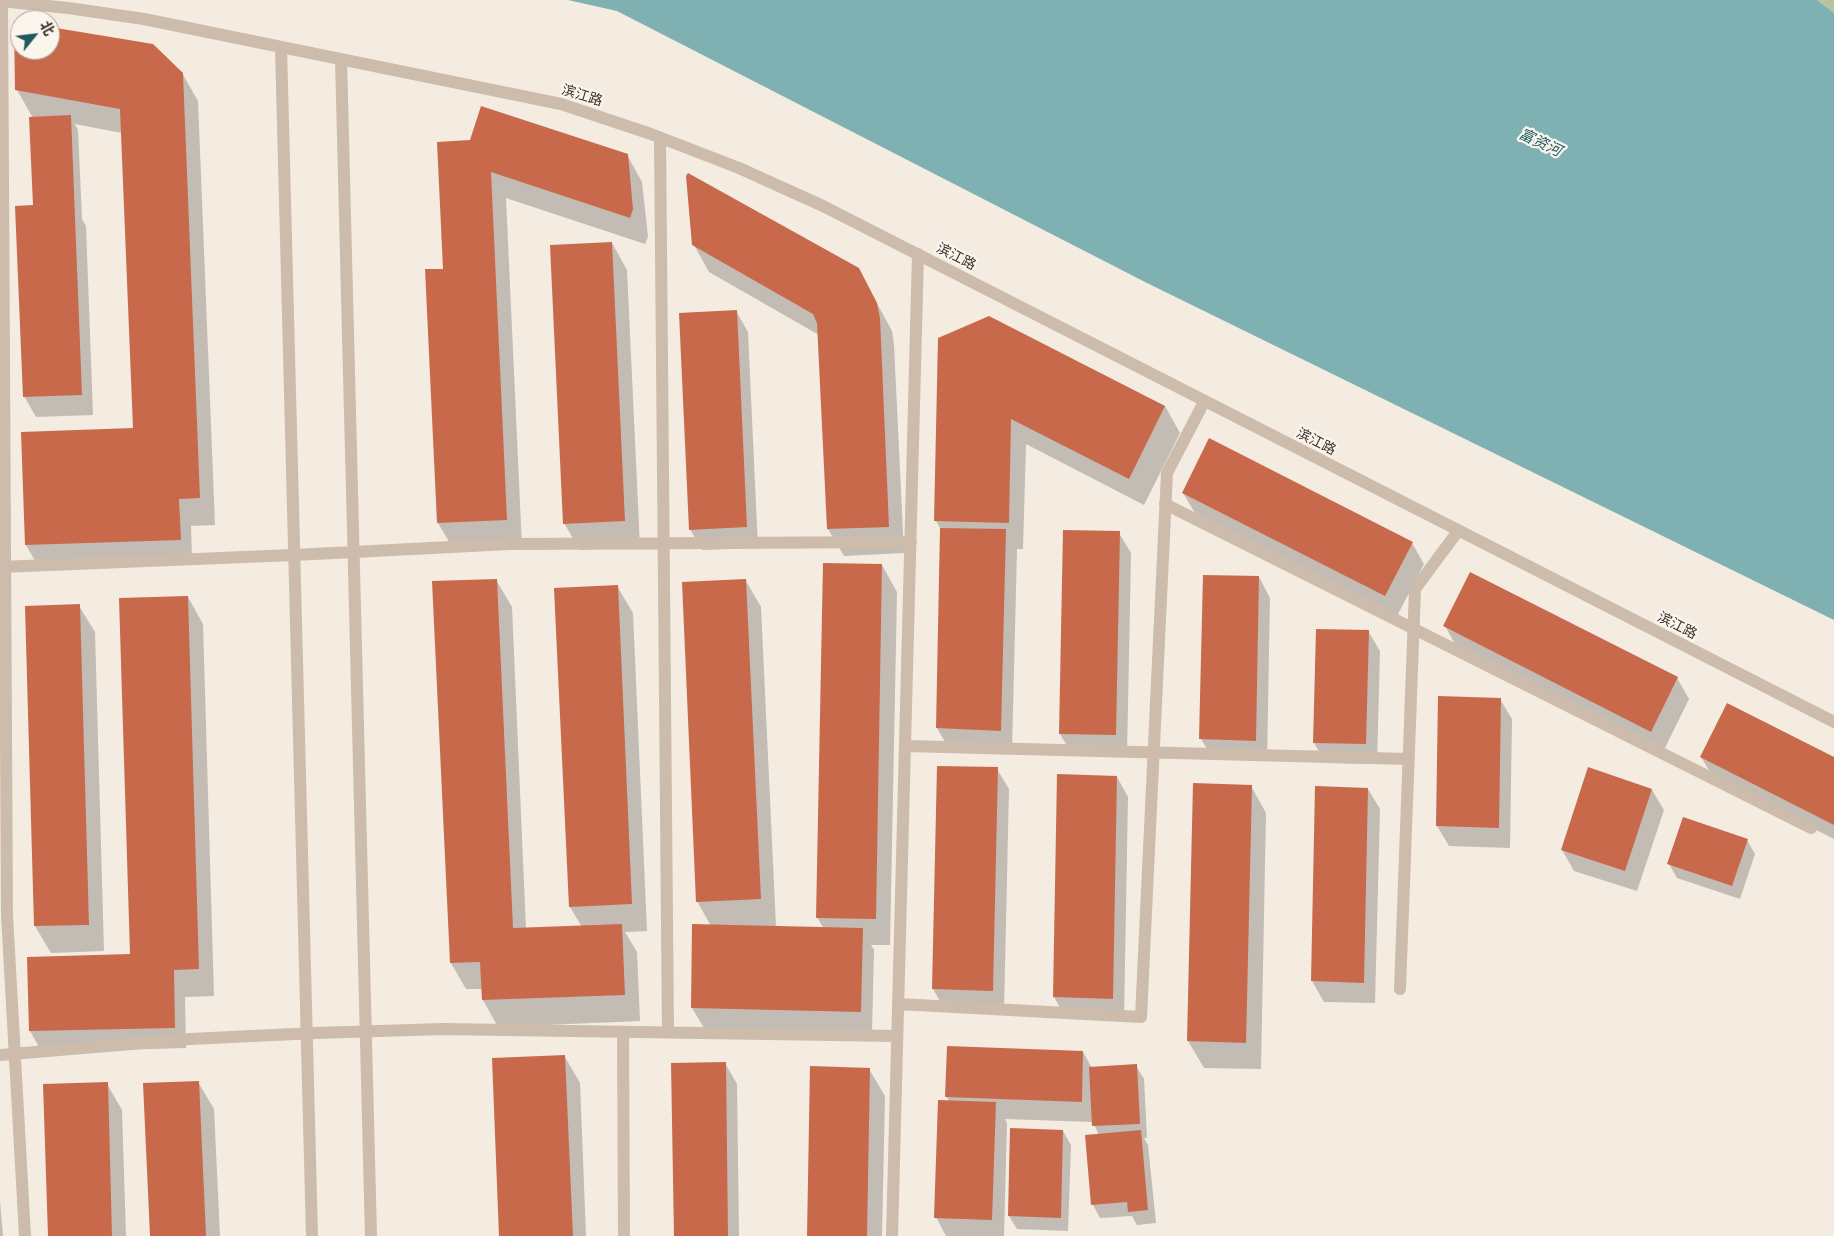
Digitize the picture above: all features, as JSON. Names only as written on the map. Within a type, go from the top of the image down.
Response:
[{"type":"street","name":"滨江路","points":[[1,1],[144,19],[561,104],[660,138],[739,168],[823,206],[918,254],[1204,402],[1834,722]]},
{"type":"street","points":[[1,1],[2,567],[7,915],[25,1236]]},
{"type":"street","points":[[281,47],[312,1236]]},
{"type":"street","points":[[341,59],[371,1236]]},
{"type":"street","points":[[660,138],[668,1032]]},
{"type":"street","points":[[892,1236],[918,254]]},
{"type":"street","points":[[898,1004],[1141,1017],[1167,473],[1204,402]]},
{"type":"street","points":[[1165,504],[1811,828]]},
{"type":"street","points":[[1400,989],[1415,589],[1458,531]]},
{"type":"street","points":[[2,567],[510,544],[911,542]]},
{"type":"street","points":[[905,746],[1408,759]]},
{"type":"street","points":[[0,1055],[190,1039],[442,1029],[897,1036]]},
{"type":"street","points":[[622,1032],[624,1236]]},
{"type":"green space","points":[[1817,0],[1834,0],[1834,13]]},
{"type":"water","name":"富资河","points":[[568,0],[1817,0],[1834,13],[1834,620],[1147,283],[617,11]]},
{"type":"building","points":[[60,29],[153,44],[183,73],[200,498],[179,499],[181,540],[25,545],[21,432],[133,428],[120,109],[15,90],[15,60],[60,60]]},
{"type":"building","points":[[481,106],[628,154],[633,209],[630,218],[491,172],[507,520],[437,523],[425,269],[443,269],[437,142],[470,140]]},
{"type":"building","points":[[71,115],[82,395],[23,397],[15,206],[33,205],[29,117]]},
{"type":"building","points":[[688,173],[859,268],[877,303],[880,318],[889,527],[827,529],[817,323],[813,314],[692,245],[686,176]]},
{"type":"building","points":[[612,242],[625,521],[563,524],[550,245]]},
{"type":"building","points":[[737,310],[747,527],[689,530],[679,313]]},
{"type":"building","points":[[989,316],[1165,406],[1129,479],[1011,419],[1009,523],[934,521],[938,338]]},
{"type":"building","points":[[1209,438],[1413,542],[1385,596],[1182,493]]},
{"type":"building","points":[[940,528],[1006,529],[1001,731],[936,728]]},
{"type":"building","points":[[1063,530],[1120,531],[1116,735],[1059,734]]},
{"type":"building","points":[[823,563],[882,564],[876,919],[816,918]]},
{"type":"building","points":[[1470,572],[1678,677],[1651,732],[1443,626]]},
{"type":"building","points":[[1203,575],[1259,576],[1256,741],[1199,739]]},
{"type":"building","points":[[497,579],[513,928],[622,924],[625,995],[482,1000],[480,962],[450,963],[432,581]]},
{"type":"building","points":[[746,579],[761,899],[696,902],[682,582]]},
{"type":"building","points":[[618,585],[632,904],[569,907],[554,588]]},
{"type":"building","points":[[188,596],[199,969],[174,970],[175,1028],[29,1031],[27,957],[130,954],[119,598]]},
{"type":"building","points":[[80,604],[89,925],[34,926],[25,606]]},
{"type":"building","points":[[1316,629],[1369,630],[1366,744],[1313,743]]},
{"type":"building","points":[[1438,696],[1501,698],[1499,828],[1436,826]]},
{"type":"building","points":[[1727,703],[1834,757],[1834,825],[1700,757]]},
{"type":"building","points":[[937,766],[998,767],[993,991],[932,989]]},
{"type":"building","points":[[1588,767],[1652,789],[1625,871],[1561,850]]},
{"type":"building","points":[[1057,774],[1117,776],[1113,999],[1053,997]]},
{"type":"building","points":[[1193,783],[1252,785],[1246,1043],[1187,1041]]},
{"type":"building","points":[[1315,786],[1368,788],[1364,983],[1311,981]]},
{"type":"building","points":[[1683,817],[1748,839],[1732,886],[1667,864]]},
{"type":"building","points":[[692,924],[863,928],[861,1012],[691,1008]]},
{"type":"building","points":[[947,1046],[1083,1051],[1082,1102],[945,1097]]},
{"type":"building","points":[[565,1055],[573,1236],[499,1236],[492,1058]]},
{"type":"building","points":[[726,1062],[728,1236],[674,1236],[671,1063]]},
{"type":"building","points":[[1137,1064],[1140,1124],[1092,1126],[1089,1067]]},
{"type":"building","points":[[810,1066],[870,1068],[867,1236],[807,1236]]},
{"type":"building","points":[[199,1081],[206,1236],[150,1236],[143,1083]]},
{"type":"building","points":[[108,1082],[112,1236],[48,1236],[43,1084]]},
{"type":"building","points":[[938,1100],[996,1102],[992,1220],[934,1218]]},
{"type":"building","points":[[1010,1128],[1063,1130],[1061,1218],[1008,1216]]},
{"type":"building","points":[[1141,1130],[1148,1210],[1128,1212],[1127,1202],[1091,1205],[1085,1135]]}]
